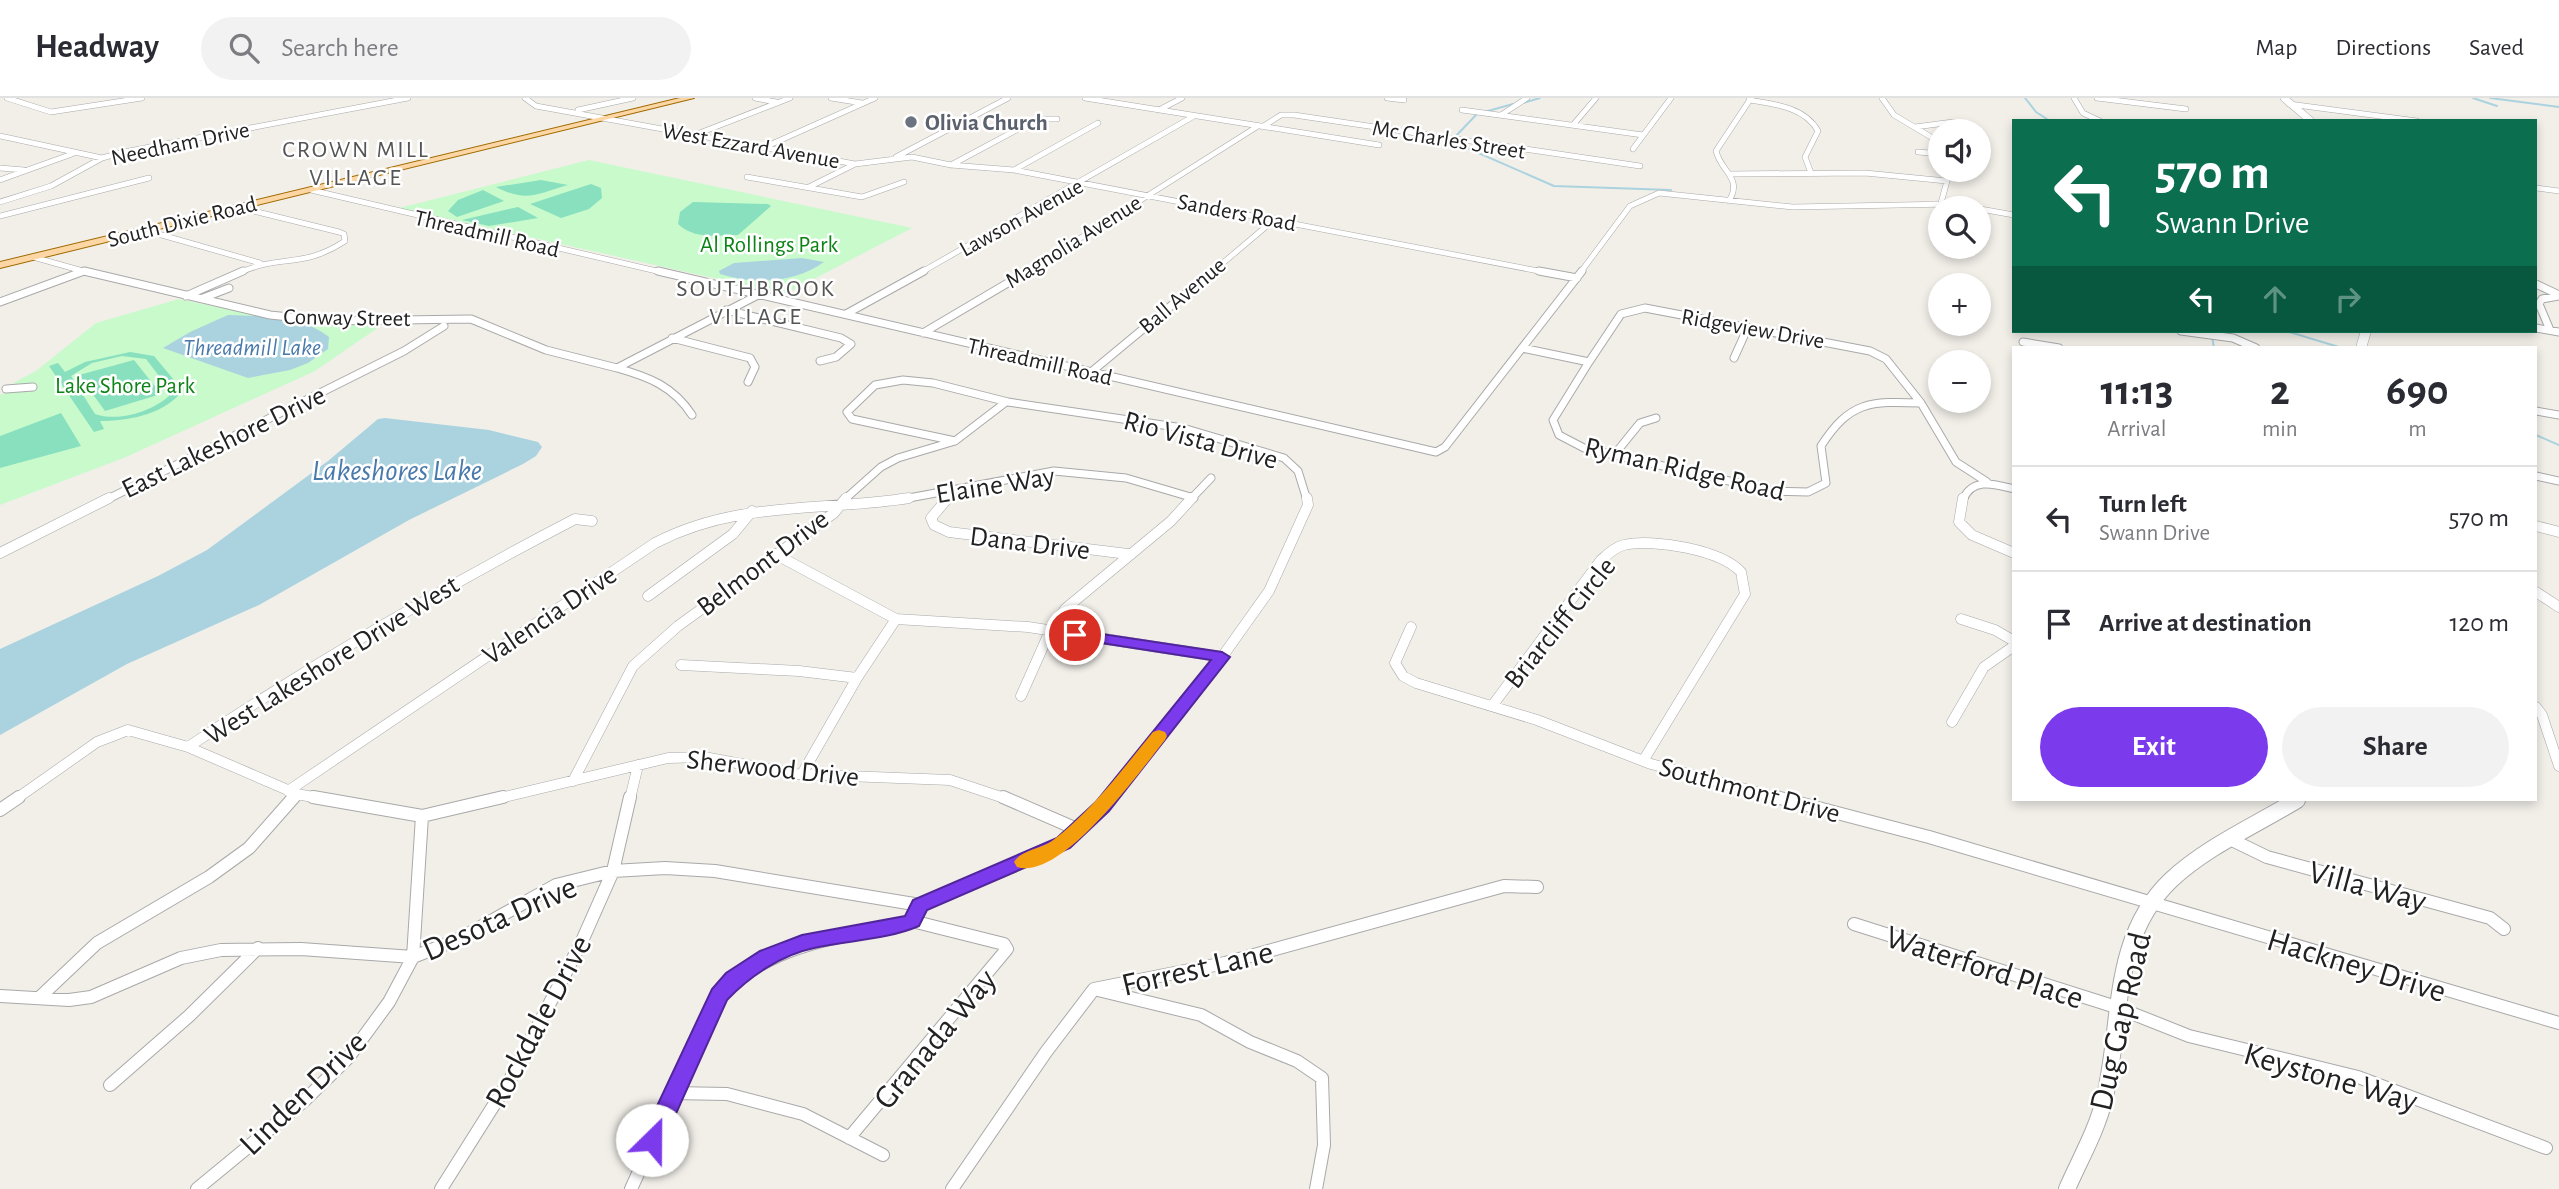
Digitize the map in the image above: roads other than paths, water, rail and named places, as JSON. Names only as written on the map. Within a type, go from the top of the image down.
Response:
[{"type":"main road","name":"South Dixie Road","points":[[0,265],[690,98]]},
{"type":"street","points":[[7,98],[51,112],[142,98]]},
{"type":"street","name":"Needham Drive","points":[[0,202],[51,186],[102,158],[408,98]]},
{"type":"street","points":[[526,99],[541,98]]},
{"type":"street","points":[[571,111],[633,98]]},
{"type":"street","points":[[755,98],[776,102]]},
{"type":"street","points":[[696,135],[790,98]]},
{"type":"street","points":[[831,98],[864,103]]},
{"type":"street","points":[[765,147],[875,98]]},
{"type":"street","points":[[896,158],[1008,98]]},
{"type":"street","points":[[1084,98],[1379,145]]},
{"type":"street","points":[[1159,110],[1182,98]]},
{"type":"street","points":[[1387,98],[1404,100]]},
{"type":"street","points":[[1501,115],[1527,98]]},
{"type":"street","points":[[1573,125],[1596,98]]},
{"type":"street","points":[[1633,149],[1671,98]]},
{"type":"street","points":[[1882,98],[1891,113],[1928,135]]},
{"type":"street","points":[[2074,98],[2083,113],[2096,119]]},
{"type":"street","points":[[2097,98],[2186,109]]},
{"type":"street","name":"West Ezzard Avenue","points":[[526,99],[536,106],[855,164],[896,158]]},
{"type":"street","points":[[1811,173],[1805,157],[1818,131],[1814,122],[1787,109],[1750,99],[1717,148],[1717,158],[1736,187],[1729,201],[1837,206],[1928,203]]},
{"type":"street","points":[[2286,101],[2308,119]]},
{"type":"street","points":[[2286,101],[2404,119]]},
{"type":"street","points":[[1462,110],[1643,135]]},
{"type":"street","name":"Mc Charles Street","points":[[1260,126],[1281,115],[1294,115],[1640,166]]},
{"type":"street","name":"Lawson Avenue","points":[[846,314],[1083,182],[1194,116]]},
{"type":"street","points":[[951,165],[1037,119],[1057,119]]},
{"type":"street","points":[[1014,170],[1098,123]]},
{"type":"street","points":[[1915,127],[1928,125]]},
{"type":"street","name":"Magnolia Avenue","points":[[923,333],[1055,255],[1260,126]]},
{"type":"street","points":[[0,135],[72,154],[102,158]]},
{"type":"street","points":[[1918,152],[1928,153]]},
{"type":"street","points":[[0,180],[72,154]]},
{"type":"street","name":"Sanders Road","points":[[896,158],[1014,170],[1083,182],[1577,278]]},
{"type":"street","points":[[809,187],[855,164]]},
{"type":"street","points":[[0,168],[31,170]]},
{"type":"street","points":[[1729,174],[1889,174],[1928,179]]},
{"type":"street","points":[[747,177],[862,197],[904,182]]},
{"type":"street","points":[[0,216],[149,178]]},
{"type":"street","points":[[2537,188],[2559,191]]},
{"type":"street","name":"Threadmill Road","points":[[311,190],[452,225],[1436,452],[1445,447],[1522,348],[1532,331],[1577,278],[1633,204],[1654,195],[1683,194],[1729,201]]},
{"type":"street","points":[[144,230],[146,233],[260,263],[298,262],[324,255],[345,241],[344,234],[237,207]]},
{"type":"street","points":[[1991,208],[2012,214]]},
{"type":"street","name":"Ball Avenue","points":[[1090,373],[1275,219]]},
{"type":"street","name":"Conway Street","points":[[33,257],[270,315],[311,320],[471,319],[546,350],[617,368],[669,386],[683,398],[692,415]]},
{"type":"street","points":[[185,296],[260,263]]},
{"type":"street","points":[[0,302],[85,271]]},
{"type":"street","points":[[2537,284],[2559,295]]},
{"type":"street","points":[[202,299],[229,288]]},
{"type":"street","points":[[617,368],[760,294]]},
{"type":"street","points":[[2555,331],[2539,304],[2542,299],[2559,295]]},
{"type":"street","name":"Ridgeview Drive","points":[[1589,362],[1621,314],[1645,308],[1870,351],[1886,359],[1921,403]]},
{"type":"street","points":[[726,310],[841,338],[850,344],[836,357],[820,361]]},
{"type":"street","name":"East Lakeshore Drive","points":[[0,553],[404,351],[444,326]]},
{"type":"street","points":[[1734,358],[1748,327]]},
{"type":"street","points":[[2537,328],[2555,331]]},
{"type":"street","points":[[2195,333],[2248,342],[2253,346]]},
{"type":"street","points":[[672,338],[750,358],[755,367],[748,382]]},
{"type":"street","points":[[2024,342],[2047,346]]},
{"type":"street","points":[[1522,348],[1589,362]]},
{"type":"street","name":"Ryman Ridge Road","points":[[1589,362],[1555,412],[1553,427],[1561,436],[1584,448],[1773,491],[1805,492],[1823,487],[1826,483],[1821,446],[1854,407],[1867,402],[1921,403]]},
{"type":"street","name":"Rio Vista Drive","points":[[920,905],[1054,849],[1079,830],[1102,806],[1222,657],[1269,591],[1308,505],[1304,483],[1298,471],[1284,458],[1181,428],[1092,412],[1006,402],[904,380],[885,381],[870,387],[847,412],[852,419],[955,441]]},
{"type":"street","points":[[2,390],[33,387]]},
{"type":"street","name":"Belmont Drive","points":[[573,781],[633,666],[678,626],[834,513],[836,507],[881,467],[898,458],[955,441],[1006,402]]},
{"type":"street","points":[[1921,403],[1956,462],[1987,482],[2012,488]]},
{"type":"street","points":[[2537,411],[2559,415]]},
{"type":"street","points":[[1614,455],[1640,423],[1656,418]]},
{"type":"street","name":"Elaine Way","points":[[836,507],[954,492],[1036,472],[1055,471],[1161,485],[1194,498]]},
{"type":"street","points":[[2537,475],[2559,481]]},
{"type":"street","points":[[1021,696],[1050,631],[1065,609],[1171,521],[1211,478]]},
{"type":"street","points":[[1987,482],[1969,489],[1961,496],[1959,522],[1972,536],[2012,552]]},
{"type":"street","name":"Dana Drive","points":[[954,492],[931,518],[934,525],[949,532],[1128,554]]},
{"type":"street","name":"Valencia Drive","points":[[40,997],[97,943],[209,877],[249,848],[292,793],[655,543],[699,521],[752,511],[836,507]]},
{"type":"street","points":[[648,596],[733,534],[752,511]]},
{"type":"street","name":"West Lakeshore Drive West","points":[[0,810],[97,742],[128,730],[188,747],[325,658],[459,579],[575,519],[592,521]]},
{"type":"street","points":[[2537,526],[2559,532]]},
{"type":"street","name":"Briarcliff Circle","points":[[1492,706],[1601,560],[1612,551],[1626,545],[1659,546],[1719,557],[1738,567],[1745,578],[1745,594],[1643,761]]},
{"type":"street","points":[[775,554],[896,619],[1050,631],[1222,657]]},
{"type":"street","points":[[2537,593],[2559,607]]},
{"type":"street","points":[[802,774],[857,678],[896,619]]},
{"type":"street","points":[[1961,619],[1995,630],[2012,640]]},
{"type":"street","name":"Southmont Drive","points":[[1411,626],[1395,663],[1403,676],[1584,736],[1643,761],[1929,837],[2155,904]]},
{"type":"street","points":[[1952,722],[1983,667],[1995,653],[2012,647]]},
{"type":"street","points":[[681,665],[799,671],[857,678]]},
{"type":"street","points":[[2537,708],[2554,739],[2559,766]]},
{"type":"street","points":[[188,747],[292,793],[422,816]]},
{"type":"street","name":"Sherwood Drive","points":[[422,816],[668,758],[704,757],[802,774],[950,780],[982,788],[1079,830]]},
{"type":"street","name":"Rockdale Drive","points":[[441,1189],[511,1078],[582,941],[614,871],[638,765]]},
{"type":"street","name":"Dug Gap Road","points":[[2067,1189],[2104,1101],[2116,1007],[2130,947],[2142,919],[2170,881],[2197,860],[2295,801]]},
{"type":"street","name":"Linden Drive","points":[[197,1189],[305,1100],[348,1058],[389,1002],[413,957],[422,816]]},
{"type":"street","name":"Villa Way","points":[[2232,840],[2267,857],[2490,918],[2504,929]]},
{"type":"street","name":"Desota Drive","points":[[0,996],[69,1000],[91,997],[181,958],[221,950],[258,948],[413,957],[458,939],[556,885],[614,871],[665,868],[715,871],[920,905]]},
{"type":"street","name":"Forrest Lane","points":[[952,1189],[1046,1052],[1094,989],[1225,963],[1504,886],[1537,887]]},
{"type":"street","name":"Hackney Drive","points":[[2155,904],[2559,1023]]},
{"type":"street","points":[[631,1189],[672,1093],[719,995],[734,979],[768,957],[809,940],[899,926],[912,921],[920,905]]},
{"type":"street","name":"Granada Way","points":[[849,1138],[1007,949],[1004,944],[987,938],[912,921]]},
{"type":"street","name":"Waterford Place","points":[[1854,924],[2116,1007]]},
{"type":"street","points":[[110,1084],[188,1016],[258,948]]},
{"type":"street","points":[[1094,989],[1201,1015],[1250,1042],[1297,1061],[1322,1077],[1324,1145],[1316,1189]]},
{"type":"street","name":"Keystone Way","points":[[2116,1007],[2200,1039],[2358,1077],[2546,1148]]},
{"type":"street","points":[[672,1093],[727,1094],[803,1114],[883,1154]]},
{"type":"water","points":[[802,258],[824,262],[800,274],[774,280],[733,278],[720,274],[719,271],[734,263]]},
{"type":"water","name":"Threadmill Lake","points":[[228,315],[281,318],[307,325],[329,337],[328,349],[308,363],[290,370],[248,378],[163,348]]},
{"type":"water","name":"Lakeshores Lake","points":[[378,419],[489,430],[538,442],[542,447],[536,456],[523,464],[409,520],[259,605],[127,664],[0,735],[0,649],[158,576],[207,550],[328,461]]},
{"type":"waterway","points":[[1523,103],[1540,98]]},
{"type":"waterway","points":[[2025,98],[2036,112],[2047,119]]},
{"type":"waterway","points":[[2473,98],[2497,106]]},
{"type":"waterway","points":[[2490,98],[2559,107]]},
{"type":"waterway","points":[[1513,104],[1477,114],[1451,141],[1554,186],[1671,190]]},
{"type":"waterway","points":[[2211,333],[2214,346]]},
{"type":"waterway","points":[[2293,333],[2335,346]]},
{"type":"waterway","points":[[2537,435],[2559,445]]},
{"type":"place","name":"Olivia Church","points":[[911,122]]},
{"type":"district","name":"CROWN MILL VILLAGE","points":[[356,163]]},
{"type":"district","name":"SOUTHBROOK VILLAGE","points":[[756,302]]},
{"type":"park label","name":"Al Rollings Park","points":[[769,244]]},
{"type":"park label","name":"Lake Shore Park","points":[[125,385]]}]
